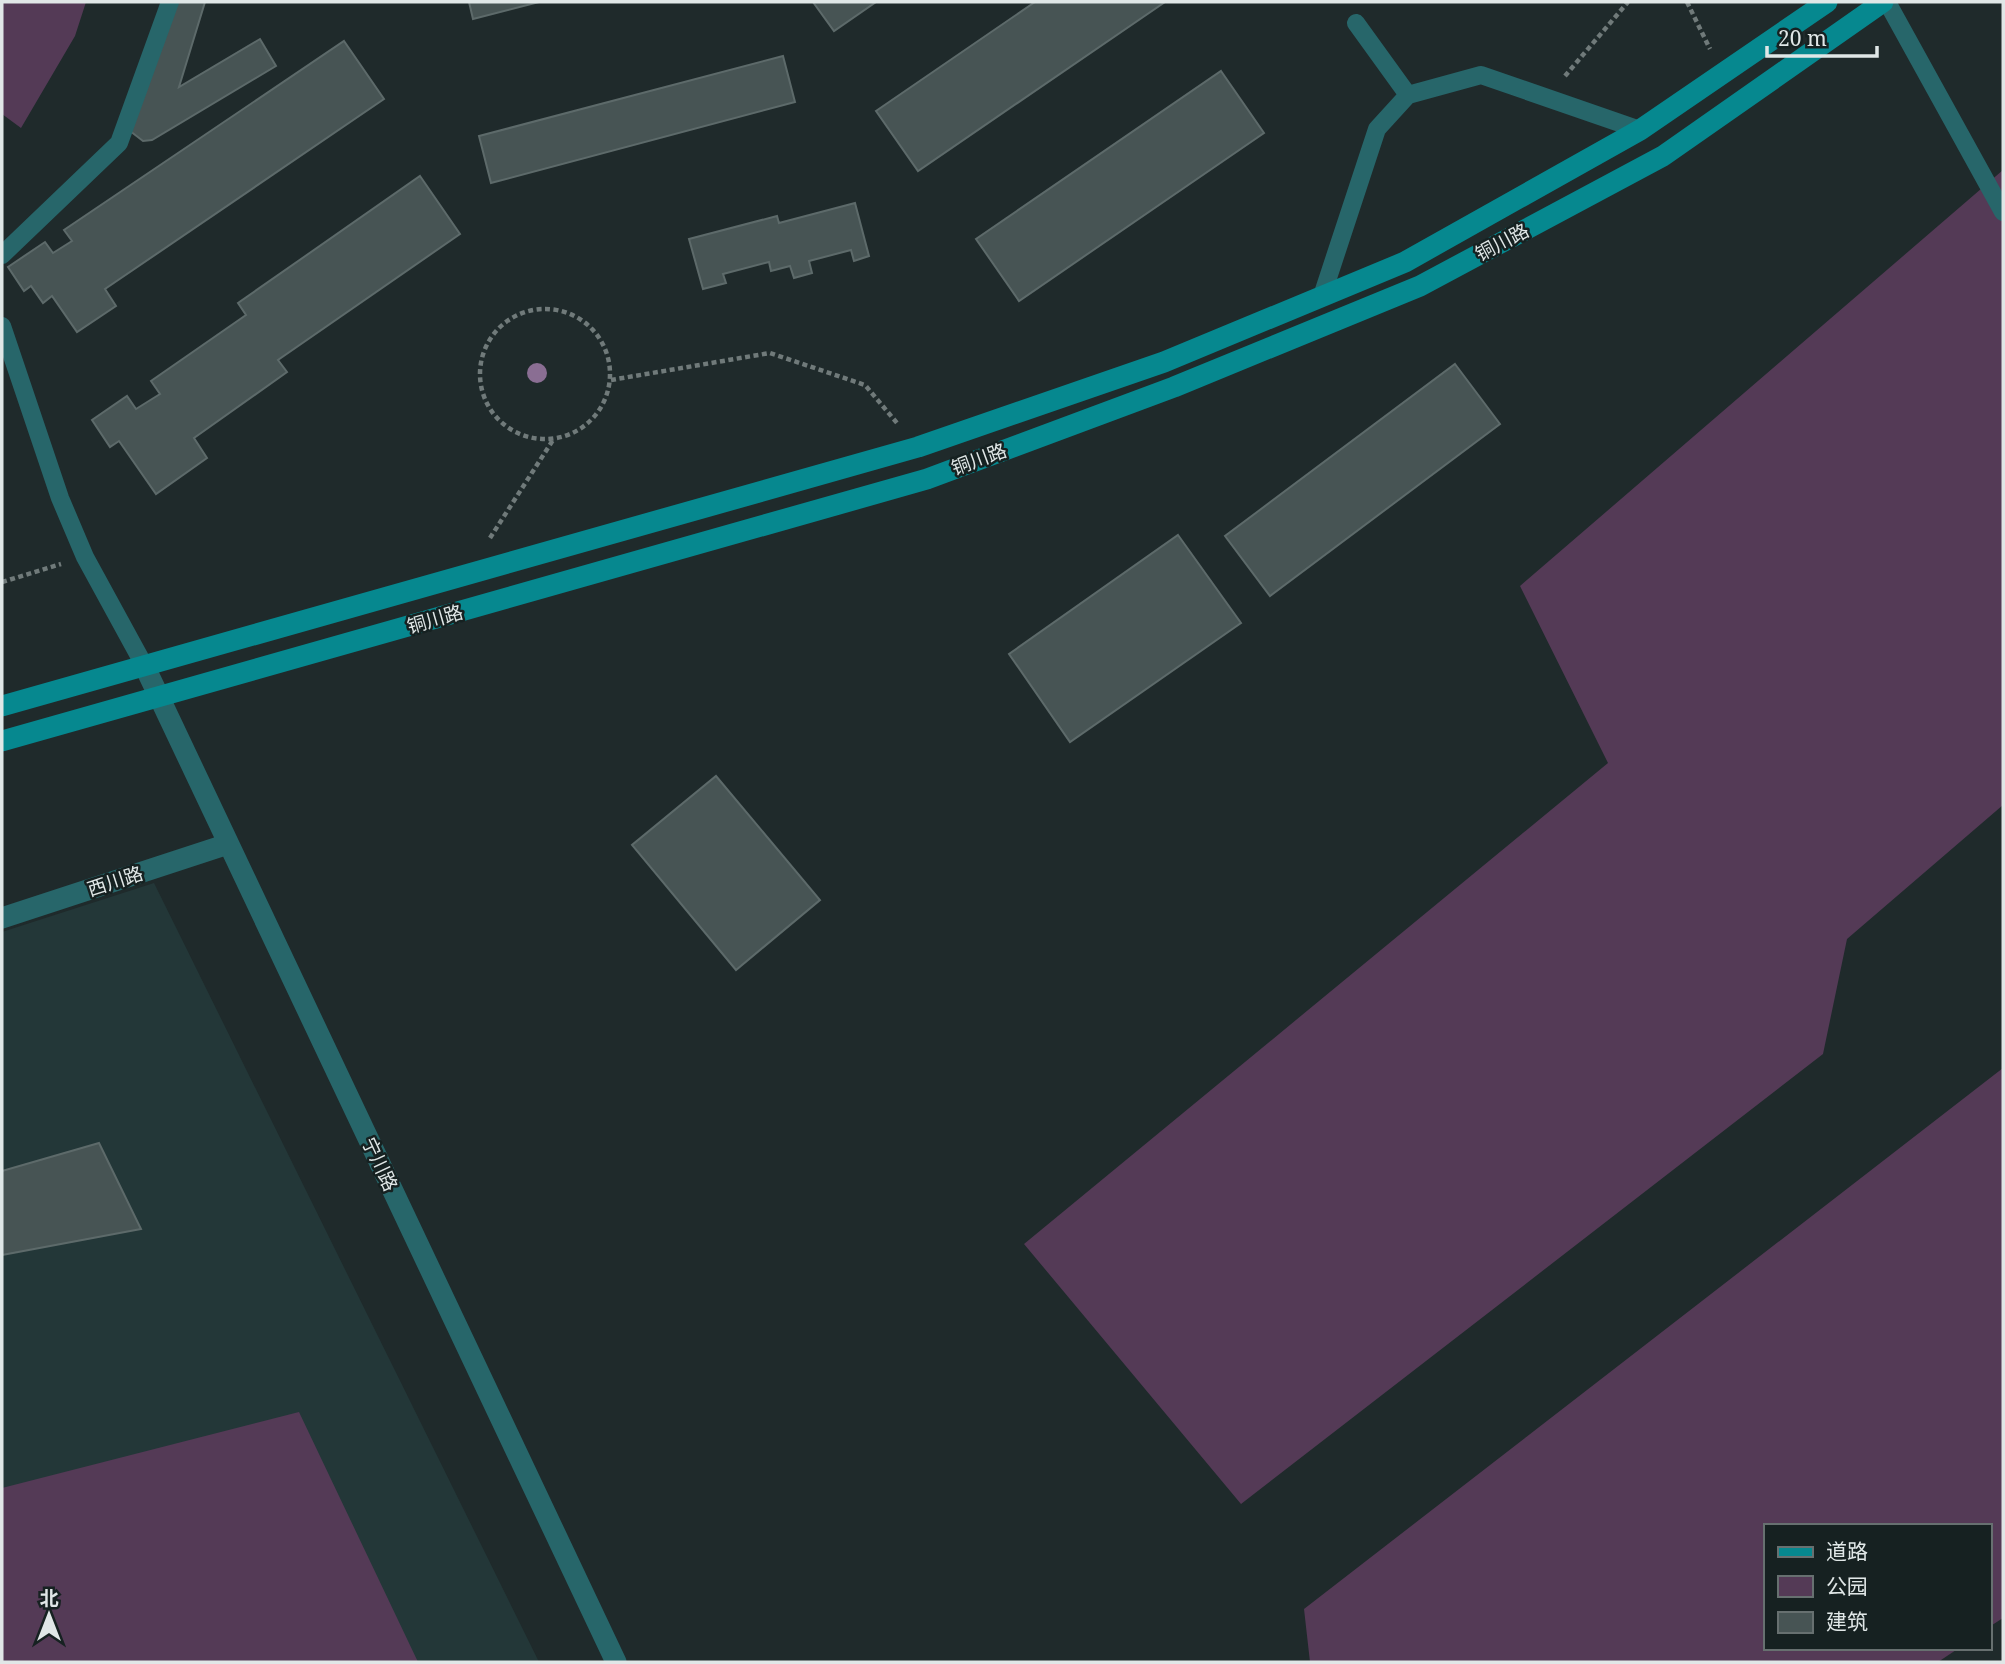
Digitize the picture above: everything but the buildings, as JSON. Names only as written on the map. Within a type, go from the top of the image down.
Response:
[{"type":"main road","name":"铜川路","points":[[2,706],[918,447],[1164,362],[1405,262],[1640,130],[1827,2]]},
{"type":"main road","name":"铜川路","points":[[2,741],[927,479],[1174,387],[1420,286],[1663,156],[1884,2]]},
{"type":"street","name":"宁川路","points":[[144,666],[616,1662]]},
{"type":"street","name":"西川路","points":[[2,918],[228,844]]},
{"type":"lane","points":[[2,255],[119,143],[170,2]]},
{"type":"lane","points":[[1884,2],[2003,212]]},
{"type":"lane","points":[[1356,23],[1408,95]]},
{"type":"lane","points":[[1322,296],[1377,129],[1408,95],[1480,75],[1640,130]]},
{"type":"lane","points":[[2,326],[60,498],[85,557],[144,666]]},
{"type":"path","points":[[1546,98],[1628,2]]},
{"type":"path","points":[[1688,2],[1723,75]]},
{"type":"path","points":[[549,308],[570,313],[588,323],[602,340],[610,359],[611,380],[605,401],[593,420],[574,433],[553,439],[521,434],[494,415],[483,395],[480,373],[483,351],[494,333],[509,319],[528,311],[549,308]]},
{"type":"path","points":[[611,380],[770,353],[864,385],[918,447]]},
{"type":"path","points":[[467,575],[553,439]]},
{"type":"path","points":[[2,582],[85,557]]},
{"type":"shaded area","points":[[154,883],[539,1662],[2,1662],[2,932]]},
{"type":"green space","points":[[2,2],[86,2],[75,36],[21,128],[2,114]]},
{"type":"green space","points":[[2003,170],[2003,805],[1847,939],[1823,1054],[1241,1504],[1024,1244],[1608,763],[1520,586]]},
{"type":"green space","points":[[2003,1068],[2003,1618],[1991,1626],[1991,1524],[1764,1524],[1764,1650],[1956,1650],[1938,1662],[1310,1662],[1304,1609]]},
{"type":"green space","points":[[299,1412],[418,1662],[2,1662],[2,1488]]}]
